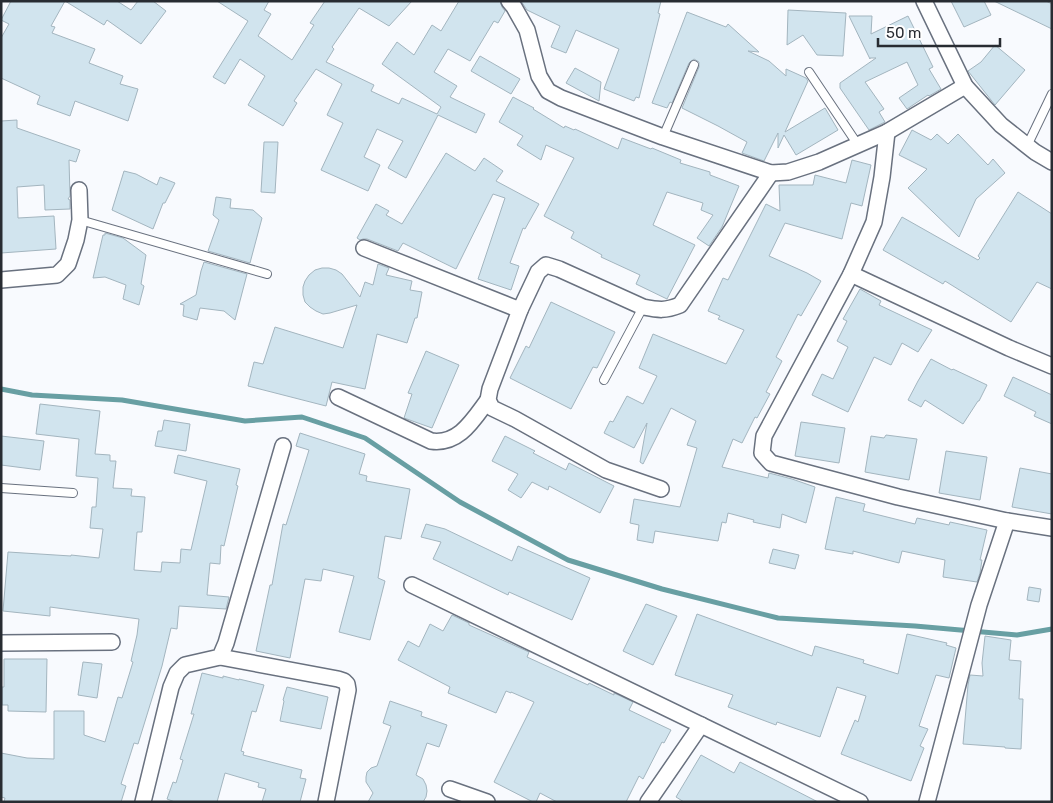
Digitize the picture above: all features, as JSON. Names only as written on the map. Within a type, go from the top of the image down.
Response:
[{"type":"street","points":[[509,1],[514,6],[527,30],[539,76],[548,91],[561,98],[663,137],[771,173],[788,172],[819,162],[858,145],[887,132],[966,86]]},
{"type":"street","points":[[924,1],[966,86],[1001,125],[1035,152],[1052,162]]},
{"type":"street","points":[[887,132],[874,222],[851,274],[764,436],[762,453],[771,463],[898,497],[1007,521],[1052,528]]},
{"type":"street","points":[[338,397],[431,441],[441,442],[461,434],[488,400],[490,389],[520,310],[538,272],[546,265],[560,269],[643,307],[657,310],[669,309],[680,305],[771,173]]},
{"type":"street","points":[[1,280],[57,275],[68,264],[80,220],[79,190]]},
{"type":"street","points":[[364,248],[520,310]]},
{"type":"street","points":[[851,274],[1009,348],[1052,366]]},
{"type":"street","points":[[488,400],[492,408],[606,470],[661,489]]},
{"type":"street","points":[[220,657],[226,643],[283,446]]},
{"type":"street","points":[[927,802],[979,605],[1007,521]]},
{"type":"street","points":[[412,585],[860,802]]},
{"type":"street","points":[[1,643],[112,642]]},
{"type":"street","points":[[143,802],[171,686],[177,673],[185,665],[220,657],[344,681],[347,684],[348,690],[326,802]]},
{"type":"street","points":[[648,802],[700,725]]},
{"type":"street","points":[[450,790],[487,802]]},
{"type":"lane","points":[[663,137],[694,65]]},
{"type":"lane","points":[[810,72],[858,145]]},
{"type":"lane","points":[[1027,146],[1052,94]]},
{"type":"lane","points":[[80,220],[267,274]]},
{"type":"lane","points":[[604,380],[643,307]]},
{"type":"lane","points":[[1,488],[72,493]]},
{"type":"building","points":[[11,1],[65,1],[51,26],[55,27],[52,33],[95,49],[89,63],[123,76],[120,84],[138,89],[128,121],[75,101],[70,116],[37,104],[40,96],[1,78],[1,38],[9,24],[1,20]]},
{"type":"building","points":[[65,1],[117,1],[131,10],[138,1],[153,1],[166,11],[141,44],[107,20],[104,25]]},
{"type":"building","points":[[217,1],[269,1],[264,10],[271,14],[258,36],[292,60],[314,25],[310,23],[325,1],[412,1],[389,26],[359,8],[332,47],[334,49],[326,62],[374,85],[371,91],[399,104],[402,98],[437,114],[441,107],[382,64],[397,42],[414,55],[432,25],[441,31],[459,1],[500,1],[505,11],[498,23],[494,21],[470,61],[448,49],[434,72],[457,86],[450,97],[485,114],[476,133],[438,115],[406,178],[388,168],[403,141],[377,129],[364,157],[380,165],[368,191],[321,170],[343,123],[327,115],[342,84],[316,69],[294,101],[297,103],[283,126],[248,105],[265,76],[240,59],[225,84],[213,77],[248,21]]},
{"type":"building","points":[[521,1],[661,1],[658,13],[660,14],[639,98],[636,97],[634,101],[604,89],[619,49],[576,30],[566,53],[551,47],[560,26],[527,10]]},
{"type":"building","points":[[951,1],[984,1],[991,15],[964,27]]},
{"type":"building","points":[[994,1],[1046,1],[1052,4],[1052,29]]},
{"type":"building","points":[[788,10],[846,13],[843,56],[817,55],[803,35],[787,45]]},
{"type":"building","points":[[687,12],[726,27],[728,24],[759,52],[748,51],[769,61],[786,76],[786,69],[806,78],[808,81],[785,132],[825,108],[838,130],[796,155],[784,135],[778,148],[778,133],[764,161],[742,153],[747,142],[682,108],[699,67],[699,62],[694,59],[689,63],[672,103],[670,102],[667,108],[652,103]]},
{"type":"building","points":[[849,16],[872,16],[871,34],[908,16],[933,67],[929,69],[941,89],[907,109],[899,98],[918,85],[907,62],[865,82],[884,109],[879,112],[885,122],[869,130],[840,88],[840,83],[876,58],[870,59]]},
{"type":"building","points":[[995,45],[1025,70],[995,105],[968,71],[981,62]]},
{"type":"building","points":[[480,56],[520,79],[511,94],[471,71]]},
{"type":"building","points":[[575,68],[601,82],[599,101],[566,83]]},
{"type":"building","points":[[513,97],[534,108],[564,128],[565,126],[575,129],[618,149],[622,138],[652,148],[681,160],[680,163],[710,172],[710,175],[739,186],[722,227],[709,246],[697,238],[713,215],[701,210],[703,203],[667,192],[653,225],[695,245],[667,299],[636,284],[640,275],[601,257],[602,255],[571,238],[574,232],[544,216],[574,158],[546,145],[541,160],[517,145],[523,136],[499,122]]},
{"type":"building","points":[[17,120],[17,128],[80,150],[76,162],[69,160],[70,196],[68,199],[70,200],[70,209],[45,210],[44,185],[17,187],[18,218],[54,216],[56,249],[1,253],[1,121]]},
{"type":"building","points":[[912,130],[931,140],[937,134],[948,144],[958,134],[988,165],[993,159],[1005,173],[976,199],[959,237],[908,188],[927,169],[899,155]]},
{"type":"building","points":[[264,142],[278,142],[275,193],[261,192]]},
{"type":"building","points":[[446,153],[475,171],[484,158],[503,171],[496,181],[539,204],[525,229],[523,228],[510,263],[519,266],[511,290],[478,279],[505,198],[493,194],[456,269],[403,243],[398,251],[367,239],[360,240],[357,238],[376,204],[389,211],[386,215],[402,224]]},
{"type":"building","points":[[852,160],[871,165],[862,206],[851,203],[842,239],[785,223],[769,256],[821,281],[801,316],[798,314],[776,357],[782,361],[766,392],[770,394],[757,418],[755,417],[742,443],[733,439],[722,467],[768,478],[769,473],[815,487],[806,523],[782,514],[780,528],[753,522],[754,520],[728,513],[726,523],[722,522],[718,541],[655,531],[653,543],[637,540],[639,525],[630,523],[634,499],[680,507],[697,448],[687,445],[696,421],[671,408],[643,464],[640,462],[647,423],[634,448],[604,433],[610,421],[613,422],[627,396],[643,404],[657,376],[639,368],[653,334],[726,364],[744,330],[718,319],[720,316],[708,311],[723,278],[728,280],[766,204],[780,211],[779,185],[813,185],[815,175],[846,183]]},
{"type":"building","points":[[124,171],[136,174],[157,185],[160,177],[175,183],[165,203],[163,203],[153,229],[112,210]]},
{"type":"building","points":[[1018,192],[1052,214],[1052,289],[1037,282],[1011,322],[945,281],[943,284],[883,250],[902,217],[978,260],[980,258],[978,256]]},
{"type":"building","points":[[216,197],[231,199],[230,208],[253,210],[262,218],[250,263],[208,251],[219,220],[213,215]]},
{"type":"building","points":[[105,233],[123,238],[146,255],[141,284],[144,286],[139,305],[123,299],[126,285],[105,277],[93,278]]},
{"type":"building","points":[[204,262],[247,274],[235,320],[224,311],[200,308],[197,320],[183,316],[184,305],[180,304],[196,295]]},
{"type":"building","points":[[378,264],[389,268],[386,275],[412,281],[410,290],[422,292],[417,318],[415,318],[407,343],[377,334],[365,389],[332,382],[326,406],[248,386],[254,362],[263,364],[275,327],[343,348],[357,305],[330,313],[323,314],[316,311],[305,302],[303,295],[303,287],[309,275],[315,270],[322,268],[336,270],[342,274],[360,297],[365,282],[373,285]]},
{"type":"building","points":[[860,289],[881,301],[879,305],[932,330],[918,352],[902,343],[891,365],[874,357],[848,412],[812,395],[822,374],[833,379],[848,347],[837,341],[847,321],[843,319]]},
{"type":"building","points":[[551,302],[615,332],[597,368],[593,367],[571,409],[510,378],[526,346],[529,348]]},
{"type":"building","points":[[426,351],[459,365],[432,428],[404,418],[412,394],[408,393]]},
{"type":"building","points":[[931,359],[987,385],[979,401],[963,424],[925,400],[921,407],[908,400]]},
{"type":"building","points":[[1013,377],[1052,395],[1052,424],[1034,416],[1036,412],[1004,396]]},
{"type":"building","points":[[40,404],[100,411],[95,454],[110,455],[110,461],[116,461],[113,488],[132,489],[131,496],[145,497],[142,532],[137,532],[134,570],[161,572],[162,562],[180,563],[181,549],[191,550],[207,481],[174,473],[178,455],[240,469],[236,485],[238,486],[224,546],[221,545],[220,564],[210,563],[207,595],[229,597],[226,609],[179,606],[177,629],[171,628],[162,666],[138,744],[134,743],[121,784],[126,786],[121,802],[4,802],[5,798],[1,797],[1,753],[27,758],[54,759],[54,711],[84,711],[84,735],[105,742],[118,697],[122,698],[133,662],[131,661],[139,619],[50,607],[50,616],[3,611],[8,552],[99,558],[103,529],[90,528],[92,507],[96,507],[98,478],[76,476],[79,439],[36,434]]},
{"type":"building","points":[[164,420],[190,424],[186,451],[155,446],[158,431],[162,431]]},
{"type":"building","points":[[801,422],[845,428],[839,463],[795,456]]},
{"type":"building","points":[[300,433],[365,454],[359,474],[367,476],[366,481],[410,489],[401,539],[385,536],[378,578],[385,581],[370,640],[339,632],[354,576],[323,569],[321,581],[305,579],[290,658],[256,651],[270,585],[272,585],[283,524],[286,525],[309,450],[296,446]]},
{"type":"building","points":[[886,435],[917,439],[909,480],[865,472],[871,436],[884,438]]},
{"type":"building","points":[[1,436],[44,441],[40,470],[1,465]]},
{"type":"building","points":[[505,436],[535,451],[533,453],[566,470],[569,463],[614,486],[600,513],[549,486],[548,490],[532,482],[521,498],[508,490],[518,474],[492,461]]},
{"type":"building","points":[[946,451],[987,457],[980,500],[939,493]]},
{"type":"building","points":[[1020,468],[1052,474],[1052,514],[1012,507]]},
{"type":"building","points":[[836,497],[865,504],[863,511],[915,524],[917,518],[949,525],[950,522],[987,530],[977,582],[943,577],[945,560],[902,551],[899,563],[853,551],[853,554],[825,549]]},
{"type":"building","points":[[426,524],[445,529],[512,561],[518,546],[590,578],[572,620],[509,592],[508,595],[433,559],[441,542],[421,537]]},
{"type":"building","points":[[773,549],[799,555],[795,569],[769,563]]},
{"type":"building","points":[[1029,587],[1041,589],[1039,602],[1027,600]]},
{"type":"building","points":[[646,604],[677,616],[653,665],[623,651]]},
{"type":"building","points":[[697,614],[812,656],[815,646],[864,660],[863,663],[898,674],[907,634],[947,643],[946,645],[956,648],[949,678],[936,675],[919,726],[928,729],[920,746],[924,748],[911,781],[841,754],[855,720],[858,722],[866,696],[837,687],[820,737],[777,722],[776,725],[728,707],[733,695],[675,675]]},
{"type":"building","points":[[452,615],[469,623],[469,625],[529,652],[527,657],[588,685],[589,683],[633,702],[629,710],[671,730],[664,743],[662,742],[643,779],[639,776],[626,802],[557,802],[540,793],[536,802],[533,802],[494,782],[534,702],[506,691],[496,713],[448,693],[450,687],[398,660],[408,641],[419,647],[430,624],[443,631]]},
{"type":"building","points":[[985,636],[1011,640],[1009,660],[1021,661],[1019,699],[1023,699],[1021,749],[963,744],[970,675],[983,676],[982,663]]},
{"type":"building","points":[[4,659],[47,659],[46,712],[8,711],[8,705],[2,705]]},
{"type":"building","points":[[83,662],[102,664],[97,698],[78,695]]},
{"type":"building","points":[[202,673],[264,685],[256,712],[252,711],[241,751],[244,752],[243,755],[302,770],[300,778],[306,779],[300,802],[262,802],[266,789],[258,787],[259,783],[225,773],[217,802],[175,802],[167,799],[173,782],[176,783],[183,760],[180,759],[194,714],[191,714]]},
{"type":"building","points":[[287,687],[328,697],[321,729],[280,721]]},
{"type":"building","points":[[390,701],[422,712],[421,716],[447,725],[439,747],[427,743],[416,775],[423,779],[426,785],[426,797],[423,802],[368,802],[373,793],[366,782],[367,772],[377,766],[391,726],[383,723]]},
{"type":"building","points":[[701,755],[734,773],[740,762],[818,802],[684,802],[676,797]]},
{"type":"waterway","points":[[1,389],[32,395],[122,400],[245,421],[302,417],[365,438],[460,502],[568,560],[662,589],[778,618],[915,626],[1017,635],[1052,629]]}]
